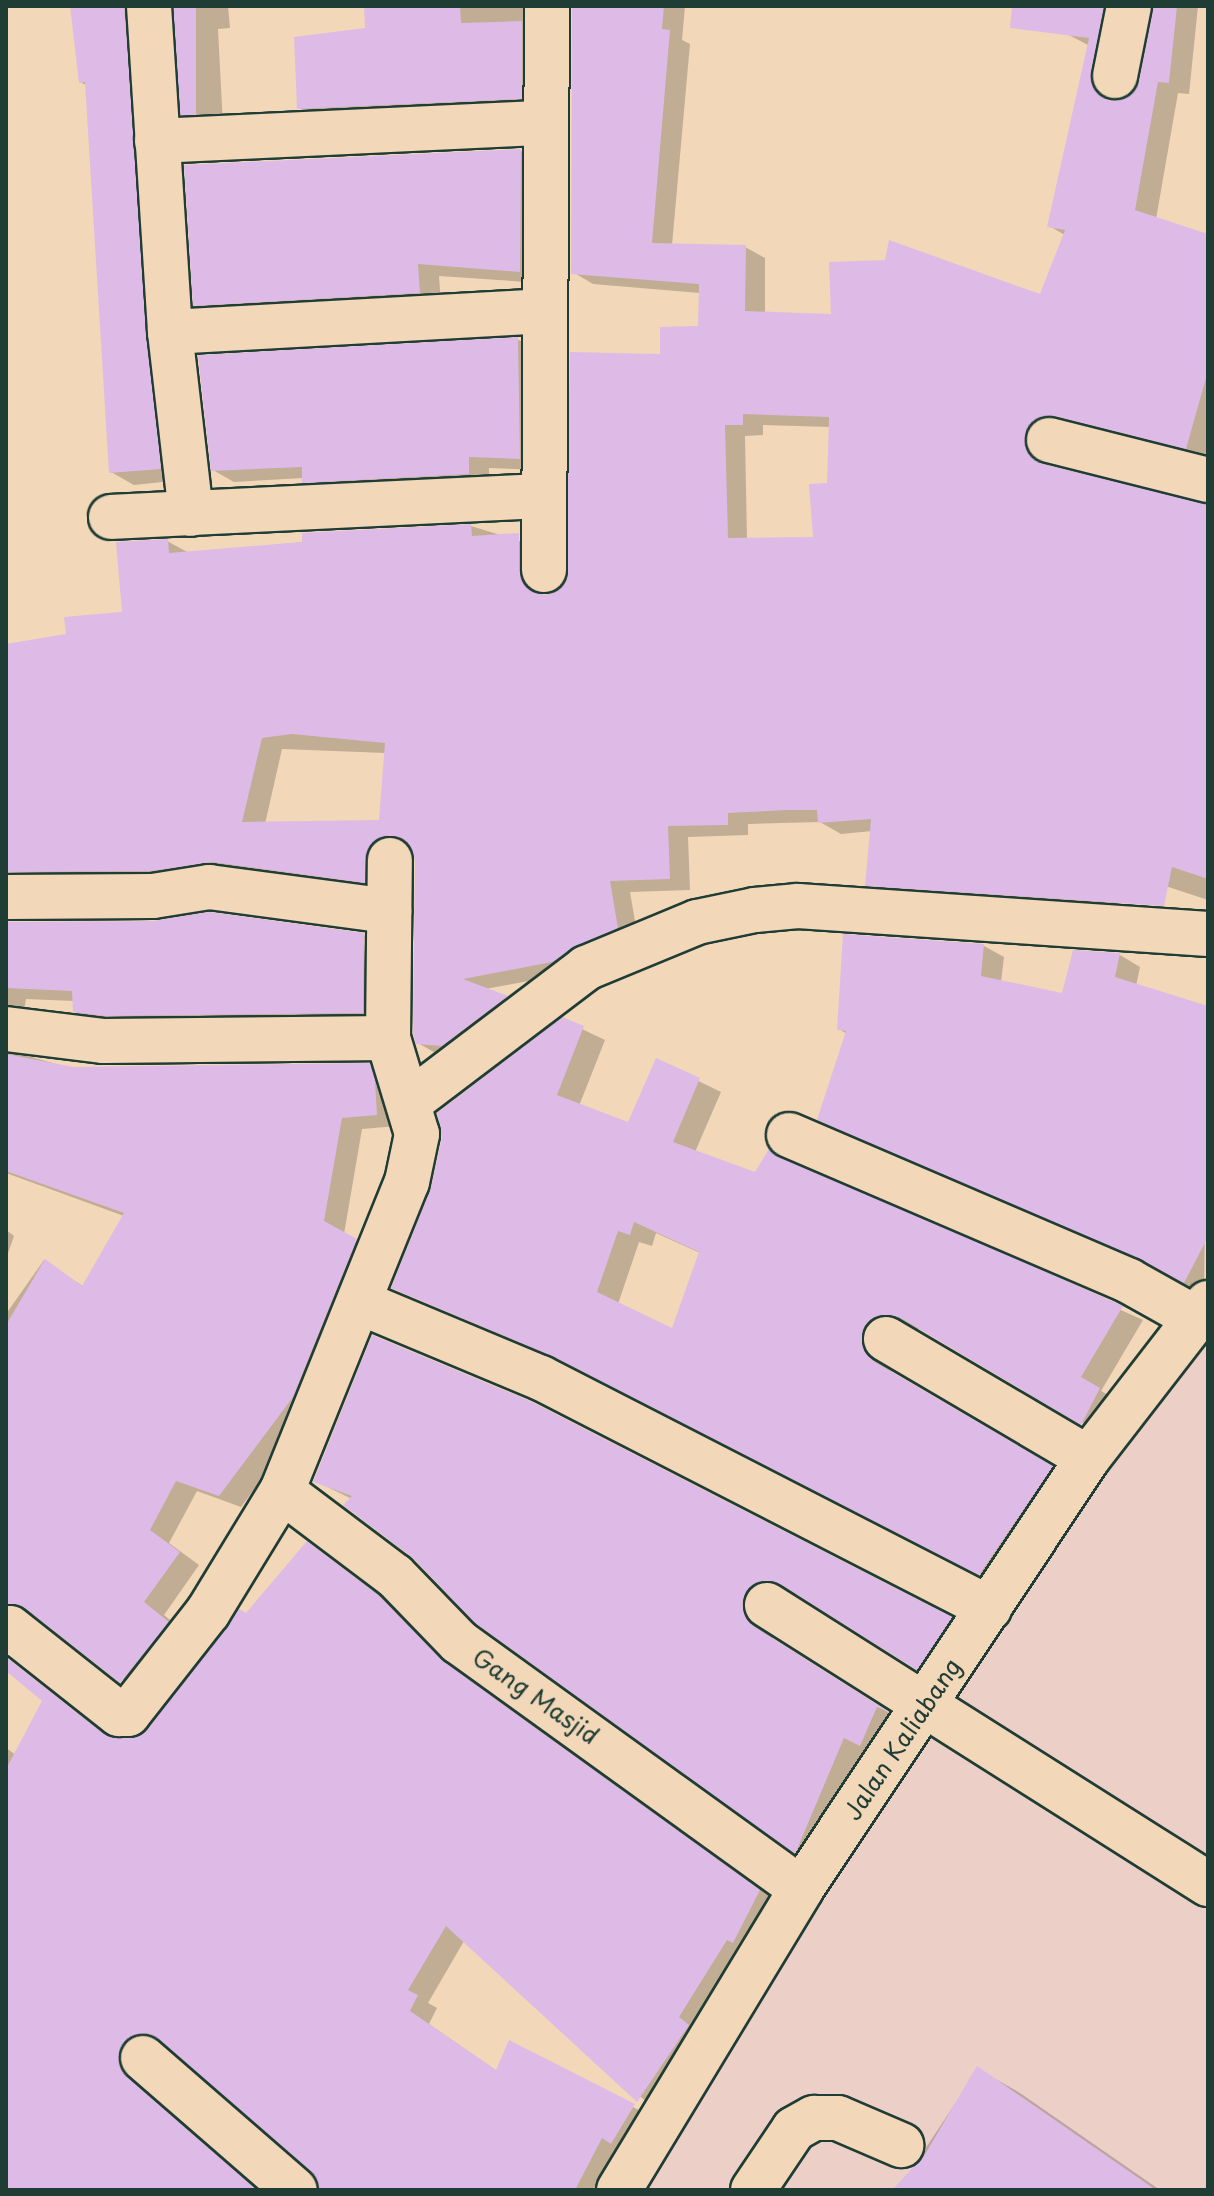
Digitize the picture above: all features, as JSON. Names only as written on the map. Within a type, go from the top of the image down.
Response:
[{"type":"street","points":[[149,6],[170,332],[191,514]]},
{"type":"street","points":[[544,570],[539,496],[547,6]]},
{"type":"street","points":[[1115,76],[1129,6]]},
{"type":"street","points":[[157,141],[543,123]]},
{"type":"street","points":[[170,332],[542,311]]},
{"type":"street","points":[[1049,440],[1208,480]]},
{"type":"street","points":[[111,517],[539,496]]},
{"type":"street","points":[[7,1629],[128,1714],[208,1612],[282,1491],[407,1182],[417,1134],[411,1101],[388,1038],[390,860]]},
{"type":"street","points":[[6,897],[153,896],[209,887],[389,911]]},
{"type":"street","points":[[411,1101],[586,968],[697,922],[798,906],[1208,934]]},
{"type":"street","points":[[6,1029],[119,1042],[388,1038]]},
{"type":"street","points":[[789,1135],[1202,1311]]},
{"type":"street","points":[[359,1302],[541,1378],[989,1608]]},
{"type":"street","name":"Jalan Kaliabang","points":[[619,2190],[801,1889],[1088,1458],[1202,1311]]},
{"type":"street","points":[[886,1339],[1088,1458]]},
{"type":"street","name":"Gang Masjid","points":[[282,1491],[376,1559],[459,1642],[801,1889]]},
{"type":"street","points":[[767,1605],[928,1702],[1208,1884]]},
{"type":"street","points":[[143,2058],[295,2190]]},
{"type":"street","points":[[753,2190],[794,2129],[814,2118],[838,2118],[901,2145]]},
{"type":"shaded area","points":[[1208,1303],[1208,2190],[619,2190]]},
{"type":"building","points":[[70,6],[124,6],[161,469],[109,473],[85,82],[79,83]]},
{"type":"building","points":[[174,6],[196,6],[196,115],[174,115]]},
{"type":"building","points":[[364,6],[460,6],[461,23],[522,21],[522,99],[297,109],[294,37],[365,28]]},
{"type":"building","points":[[572,6],[664,6],[662,29],[670,30],[652,243],[746,245],[745,311],[831,314],[829,262],[885,260],[889,240],[1040,294],[1065,230],[1047,227],[1089,38],[1010,28],[1012,6],[1104,6],[1091,83],[1111,101],[1124,99],[1139,82],[1153,6],[1177,6],[1169,83],[1158,82],[1135,210],[1208,234],[1208,371],[1186,449],[1054,416],[1032,422],[1025,446],[1043,464],[1208,504],[1208,879],[1172,867],[1164,906],[865,886],[871,819],[818,823],[817,810],[787,810],[728,813],[728,825],[668,826],[670,879],[610,881],[618,928],[552,962],[463,979],[508,996],[442,1046],[416,1044],[413,1034],[415,860],[402,838],[378,838],[369,847],[365,883],[212,862],[151,871],[6,872],[6,644],[66,634],[64,617],[122,612],[116,542],[168,539],[169,553],[302,542],[302,533],[471,524],[472,536],[519,533],[519,571],[531,591],[545,595],[565,583],[570,352],[660,354],[660,327],[698,326],[699,284],[571,274]],"holes":[[[743,414],[829,417],[827,483],[809,484],[813,537],[728,538],[725,425],[743,425]],[[292,734],[385,743],[379,820],[242,822],[262,738]]]},
{"type":"building","points":[[521,149],[520,272],[418,264],[420,293],[193,306],[184,165]]},
{"type":"building","points":[[518,337],[520,459],[469,457],[469,474],[302,483],[302,467],[211,471],[198,355]]},
{"type":"building","points":[[209,912],[364,933],[363,1013],[105,1016],[73,1012],[72,991],[6,988],[6,922],[153,921]]},
{"type":"building","points":[[843,934],[984,944],[981,976],[1062,993],[1073,950],[1120,953],[1115,977],[1208,1006],[1208,1237],[1184,1283],[817,1120],[846,1031],[837,1030]]},
{"type":"building","points":[[562,1017],[584,1026],[557,1095],[628,1122],[656,1058],[700,1078],[673,1142],[755,1172],[769,1149],[1123,1306],[1081,1377],[1100,1388],[1081,1425],[899,1317],[874,1317],[864,1327],[864,1351],[873,1361],[1053,1466],[979,1575],[552,1356],[391,1288],[431,1187],[442,1138],[437,1113]],"holes":[[[634,1222],[699,1252],[672,1328],[597,1292],[618,1231],[630,1235]]]},
{"type":"building","points":[[6,1054],[74,1067],[370,1063],[375,1081],[377,1115],[342,1118],[324,1221],[357,1239],[293,1397],[219,1496],[176,1481],[150,1530],[180,1552],[144,1602],[169,1622],[120,1683],[25,1608],[6,1604],[6,1325],[45,1259],[82,1286],[124,1213],[6,1171]]},
{"type":"building","points":[[372,1335],[530,1401],[952,1617],[917,1670],[780,1584],[756,1583],[746,1591],[742,1605],[753,1626],[889,1712],[877,1707],[860,1746],[844,1738],[795,1854],[475,1623],[413,1558],[343,1505],[352,1496],[313,1482]]},
{"type":"building","points":[[307,1541],[378,1595],[444,1662],[760,1890],[733,1943],[727,1940],[679,2017],[689,2025],[637,2102],[446,1926],[408,1990],[418,1995],[410,2011],[496,2070],[509,2040],[635,2104],[611,2144],[602,2138],[575,2190],[319,2190],[311,2171],[147,2033],[125,2041],[119,2052],[126,2076],[257,2190],[6,2190],[6,1769],[42,1701],[6,1671],[6,1657],[104,1734],[138,1737],[239,1609],[246,1613]]},
{"type":"building","points":[[977,2066],[1156,2190],[892,2190],[924,2156]]}]
